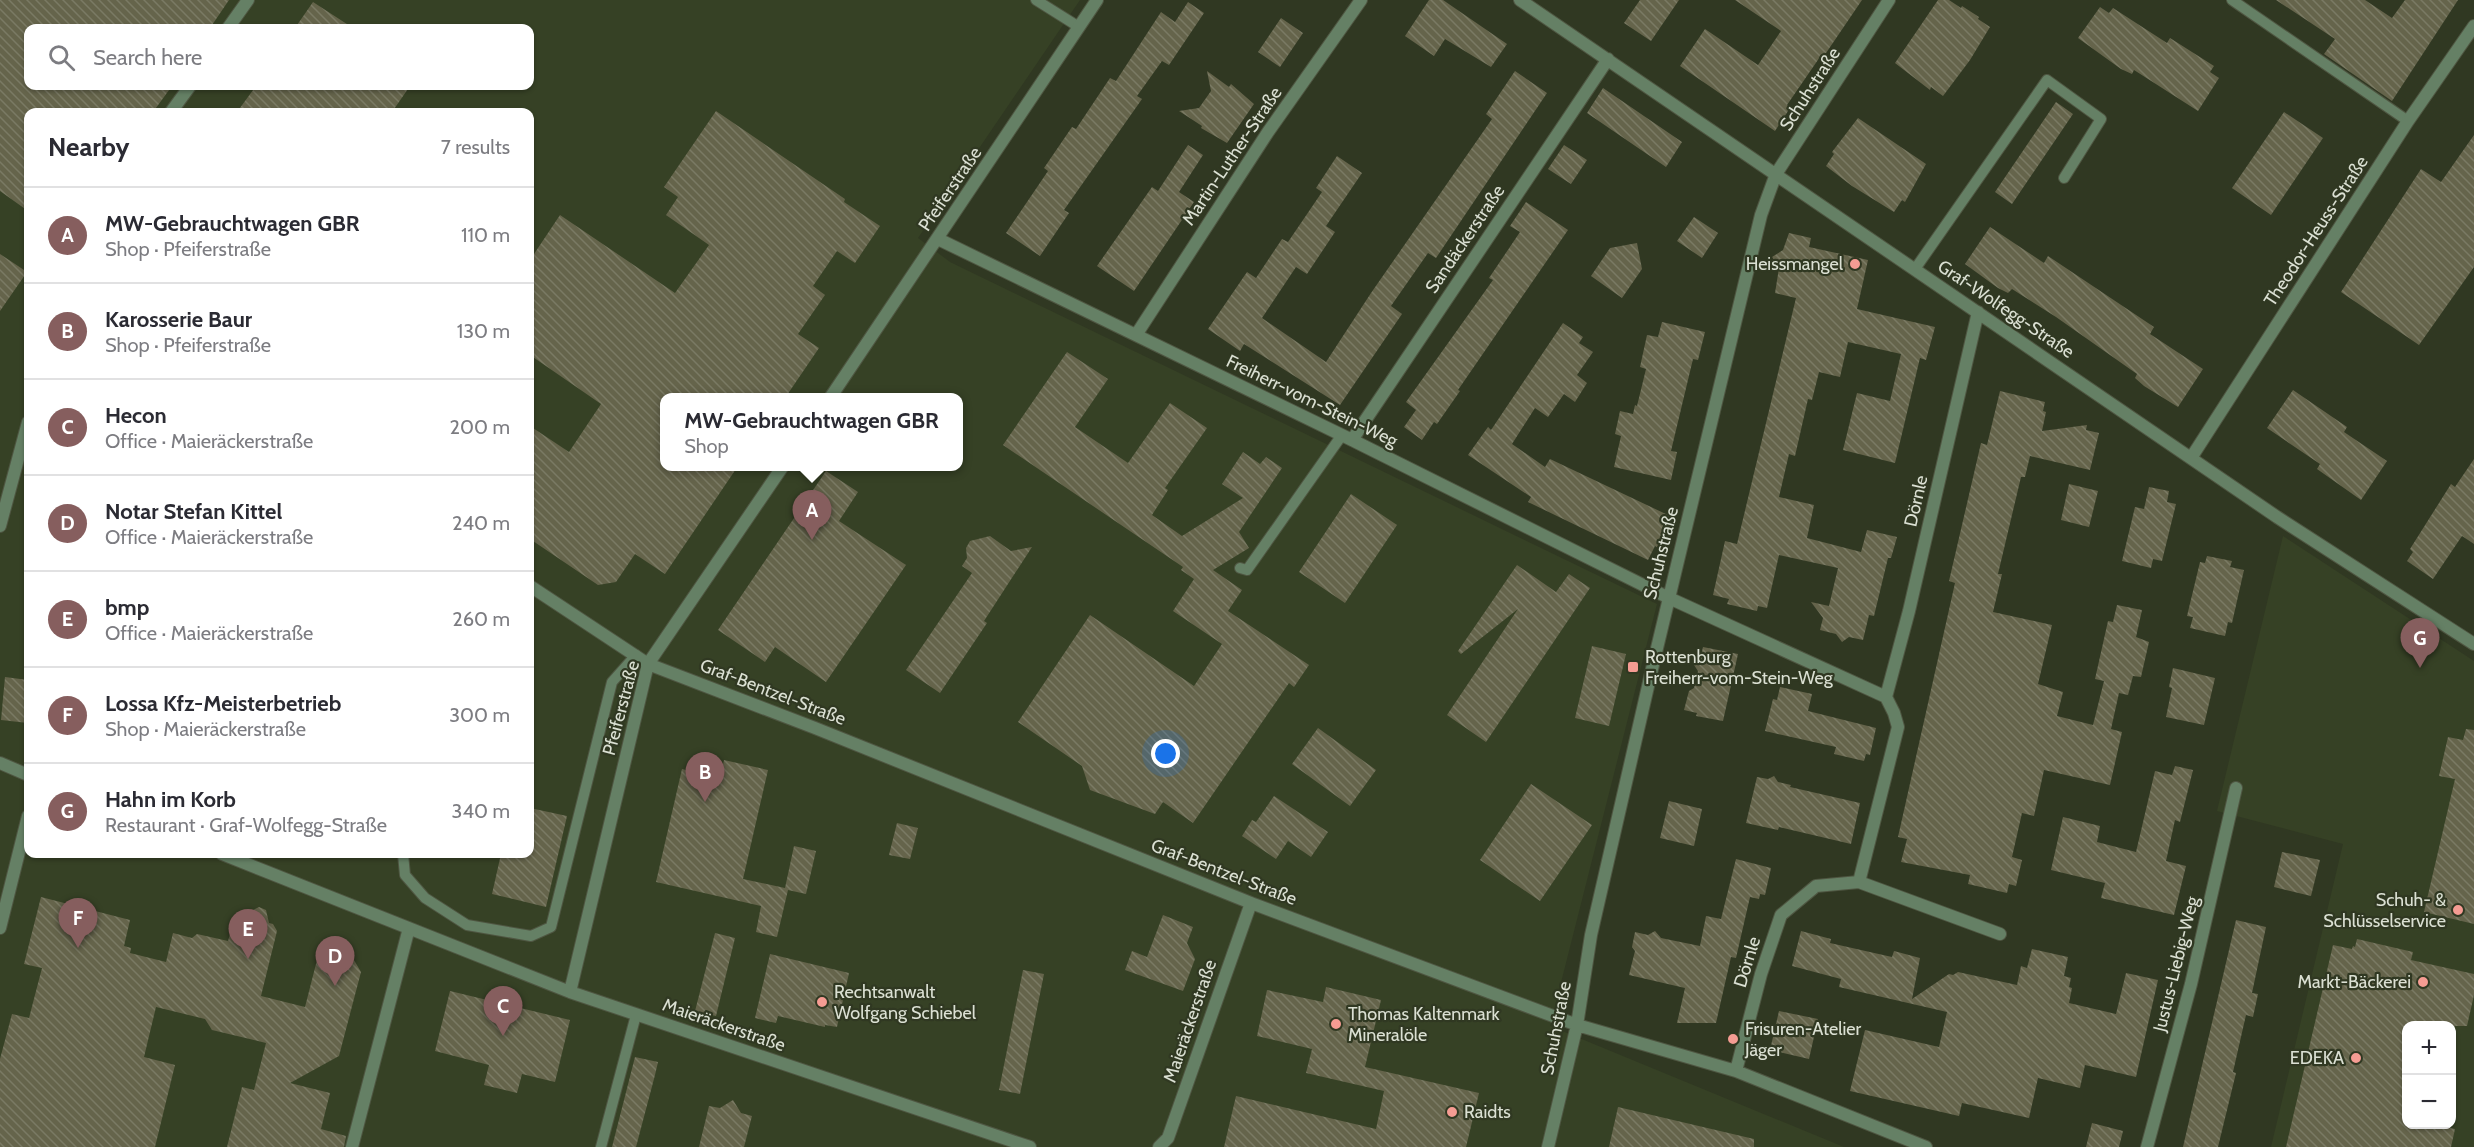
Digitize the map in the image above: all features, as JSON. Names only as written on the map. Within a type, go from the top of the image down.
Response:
[{"type":"street","points":[[231,24],[248,0]]},
{"type":"street","name":"Pfeiferstraße","points":[[833,393],[1098,0]]},
{"type":"street","name":"Martin-Luther-Straße","points":[[1136,335],[1268,132],[1361,0]]},
{"type":"street","name":"Graf-Wolfegg-Straße","points":[[1520,0],[1608,58],[2277,518],[2474,644]]},
{"type":"street","name":"Schuhstraße","points":[[1548,1147],[1577,1025],[1591,934],[1668,598],[1761,215],[1776,174],[1889,0]]},
{"type":"street","name":"Theodor-Heuss-Straße","points":[[2191,458],[2408,121],[2474,26]]},
{"type":"street","name":"Sandäckerstraße","points":[[1347,438],[1608,58]]},
{"type":"street","points":[[174,108],[187,90]]},
{"type":"street","name":"Freiherr-vom-Stein-Weg","points":[[938,239],[1347,438],[1668,598]]},
{"type":"street","name":"Dörnle","points":[[1886,697],[1909,611],[1978,312]]},
{"type":"street","points":[[0,526],[24,437]]},
{"type":"street","name":"Pfeiferstraße","points":[[570,992],[648,663],[780,471]]},
{"type":"street","name":"Graf-Bentzel-Straße","points":[[534,589],[648,663],[1251,903],[1577,1025],[1736,1071],[1926,1147]]},
{"type":"street","points":[[1668,598],[1886,697],[1898,727],[1859,882]]},
{"type":"street","points":[[0,763],[24,773]]},
{"type":"street","name":"Justus-Liebig-Weg","points":[[2147,1147],[2191,984],[2236,788]]},
{"type":"street","points":[[0,928],[24,832]]},
{"type":"street","name":"Maieräckerstraße","points":[[232,858],[570,992],[1030,1147]]},
{"type":"street","name":"Dörnle","points":[[1736,1071],[1761,974],[1781,915],[1816,886],[1859,882],[2000,934]]},
{"type":"street","name":"Maieräckerstraße","points":[[1159,1147],[1168,1138],[1251,903]]},
{"type":"street","points":[[352,1147],[409,928]]},
{"type":"lane","points":[[1036,0],[1079,27]]},
{"type":"lane","points":[[2232,0],[2408,121]]},
{"type":"lane","points":[[1915,269],[2047,80],[2101,119],[2064,178]]},
{"type":"lane","points":[[1240,568],[1247,570],[1347,438]]},
{"type":"lane","points":[[403,858],[405,875],[425,898],[467,925],[531,936],[551,927],[612,682],[636,655]]},
{"type":"lane","points":[[601,1147],[636,1015]]},
{"type":"shaded area","points":[[0,0],[1080,0],[918,238],[950,262],[1657,604],[1550,1026],[1844,1147],[0,1147]]},
{"type":"shaded area","points":[[2283,536],[2474,661],[2474,1147],[2271,1147],[2343,844],[2217,811]]},
{"type":"building","points":[[0,0],[229,0],[213,24],[24,24],[24,90],[169,90],[156,108],[24,108],[24,208],[0,191]]},
{"type":"building","points":[[1429,0],[1443,0],[1507,44],[1491,67],[1445,39],[1434,56],[1405,36]]},
{"type":"building","points":[[1640,0],[1679,0],[1651,41],[1624,23]]},
{"type":"building","points":[[1735,0],[1862,0],[1787,105],[1790,108],[1775,131],[1680,66],[1705,29],[1758,65],[1781,31]]},
{"type":"building","points":[[1938,0],[1949,0],[1961,8],[1962,6],[1990,27],[1970,60],[1943,96],[1931,87],[1930,90],[1895,63]]},
{"type":"building","points":[[2276,0],[2365,0],[2392,18],[2405,0],[2458,0],[2392,101],[2324,54],[2335,39]]},
{"type":"building","points":[[313,2],[347,24],[298,24]]},
{"type":"building","points":[[1188,2],[1204,13],[1169,65],[1162,61],[1137,96],[1142,99],[1064,210],[1069,213],[1040,256],[1006,233],[1048,171],[1044,168],[1072,127],[1076,129],[1110,78],[1116,81],[1161,12],[1175,22]]},
{"type":"building","points":[[2100,7],[2109,13],[2113,8],[2167,43],[2170,38],[2214,66],[2210,72],[2219,78],[2198,111],[2134,70],[2132,74],[2121,69],[2078,38]]},
{"type":"building","points":[[1281,18],[1303,33],[1280,67],[1258,52]]},
{"type":"building","points":[[1207,71],[1229,87],[1231,84],[1254,104],[1227,143],[1201,128],[1202,126],[1179,111],[1199,108],[1211,91]]},
{"type":"building","points":[[1515,71],[1547,93],[1436,258],[1428,253],[1391,306],[1402,314],[1340,405],[1244,344],[1240,351],[1208,329],[1247,272],[1256,278],[1282,239],[1288,242],[1322,192],[1316,188],[1337,156],[1362,173],[1326,226],[1335,232],[1307,274],[1296,267],[1262,318],[1326,362],[1492,119],[1486,114]]},
{"type":"building","points":[[1603,88],[1682,142],[1666,167],[1587,113]]},
{"type":"building","points":[[253,90],[407,90],[395,108],[240,108]]},
{"type":"building","points":[[2056,102],[2073,114],[2012,204],[1995,192]]},
{"type":"building","points":[[716,111],[845,199],[844,202],[880,226],[855,263],[837,251],[813,286],[825,295],[798,334],[819,348],[788,393],[660,393],[660,471],[735,471],[665,574],[635,554],[616,582],[598,585],[534,542],[534,429],[569,452],[601,404],[534,358],[534,254],[560,215],[675,293],[709,245],[666,215],[678,197],[664,187]]},
{"type":"building","points":[[2284,112],[2323,138],[2271,215],[2232,188]]},
{"type":"building","points":[[1858,118],[1926,164],[1905,202],[1902,200],[1894,212],[1852,186],[1826,166],[1834,154],[1832,152]]},
{"type":"building","points":[[2474,135],[2474,267],[2419,345],[2341,292],[2421,169],[2441,182]]},
{"type":"building","points":[[1188,145],[1203,155],[1179,192],[1194,202],[1134,291],[1097,266],[1152,187],[1158,191]]},
{"type":"building","points":[[1564,145],[1587,160],[1571,184],[1548,169]]},
{"type":"building","points":[[1526,202],[1568,230],[1458,390],[1460,391],[1437,424],[1434,422],[1422,440],[1404,427],[1416,410],[1406,402],[1493,280],[1489,278],[1520,232],[1510,226]]},
{"type":"building","points":[[1694,217],[1718,233],[1702,258],[1677,241]]},
{"type":"building","points":[[1990,227],[2044,263],[2048,256],[2154,327],[2150,334],[2203,369],[2178,407],[2144,386],[2135,378],[2137,374],[2056,317],[2012,289],[2008,293],[1998,288],[1965,264]]},
{"type":"building","points":[[1789,233],[1811,238],[1809,247],[1868,260],[1857,309],[1935,327],[1926,360],[1920,358],[1895,463],[1843,450],[1857,393],[1890,401],[1901,354],[1848,342],[1840,377],[1819,372],[1812,400],[1808,399],[1795,456],[1789,454],[1779,497],[1814,505],[1807,538],[1861,552],[1867,530],[1897,537],[1891,558],[1888,558],[1874,616],[1869,615],[1863,640],[1849,637],[1842,642],[1836,634],[1820,630],[1823,618],[1811,602],[1829,606],[1838,568],[1779,555],[1767,608],[1758,606],[1757,611],[1727,604],[1729,599],[1713,595],[1725,541],[1737,544],[1796,298],[1775,293],[1779,268],[1772,257],[1783,250]]},
{"type":"building","points":[[1637,243],[1642,269],[1622,298],[1591,276],[1610,248]]},
{"type":"building","points":[[0,254],[24,270],[24,276],[0,311]]},
{"type":"building","points":[[1662,322],[1705,332],[1698,360],[1693,359],[1671,451],[1677,452],[1671,480],[1614,467],[1621,436],[1615,434],[1620,411],[1633,414],[1635,405],[1637,406],[1646,369],[1640,367],[1647,335],[1658,337]]},
{"type":"building","points":[[1563,323],[1583,337],[1579,343],[1593,352],[1577,375],[1587,383],[1575,402],[1564,394],[1548,417],[1535,408],[1512,444],[1545,467],[1550,459],[1670,516],[1664,528],[1667,530],[1658,548],[1655,546],[1648,560],[1528,502],[1531,497],[1468,455],[1488,427],[1491,430]]},
{"type":"building","points":[[1067,352],[1108,379],[1075,427],[1128,463],[1170,403],[1207,428],[1165,488],[1168,490],[1152,515],[1182,536],[1243,498],[1222,484],[1243,452],[1260,464],[1266,457],[1282,468],[1239,532],[1249,548],[1213,570],[1242,590],[1228,611],[1309,665],[1294,687],[1289,683],[1193,823],[1163,802],[1155,814],[1090,790],[1082,766],[1018,722],[1090,615],[1194,686],[1222,644],[1173,611],[1194,579],[1181,570],[1183,567],[1003,445]]},
{"type":"building","points":[[2293,390],[2347,427],[2344,432],[2387,461],[2361,500],[2317,469],[2320,464],[2267,428]]},
{"type":"building","points":[[2000,391],[2045,402],[2043,411],[2046,412],[2042,431],[2087,425],[2086,430],[2099,433],[2090,470],[2030,456],[2025,477],[2021,477],[1998,574],[2002,574],[1993,612],[2052,625],[2038,684],[2063,692],[2057,716],[2093,725],[2104,681],[2095,679],[2108,621],[2113,622],[2117,605],[2142,610],[2136,637],[2149,642],[2141,677],[2133,676],[2128,695],[2119,693],[2111,729],[2122,732],[2110,785],[2044,770],[2034,816],[2022,813],[2012,857],[2022,860],[2016,886],[2009,884],[2007,893],[1968,884],[1970,875],[1901,862],[1907,839],[1898,837],[1955,583],[1949,581],[1981,443],[1987,445]]},
{"type":"building","points":[[2474,459],[2474,544],[2462,536],[2433,579],[2407,561],[2413,552],[2410,549],[2451,484],[2455,487]]},
{"type":"building","points":[[826,471],[858,492],[839,521],[906,565],[826,682],[775,647],[765,662],[718,630]]},
{"type":"building","points":[[2069,484],[2098,491],[2089,527],[2061,520]]},
{"type":"building","points":[[2149,487],[2169,491],[2167,502],[2176,504],[2162,561],[2153,559],[2151,568],[2122,561],[2135,507],[2144,509]]},
{"type":"building","points":[[1351,494],[1397,525],[1345,603],[1299,572]]},
{"type":"building","points":[[990,536],[1011,551],[1032,547],[984,621],[987,623],[940,693],[906,670],[972,573],[962,566],[967,558],[966,548],[970,541]]},
{"type":"building","points":[[2207,556],[2232,561],[2230,567],[2244,570],[2232,623],[2228,622],[2225,636],[2190,628],[2193,617],[2187,616],[2200,562],[2205,563]]},
{"type":"building","points":[[1517,565],[1556,592],[1569,574],[1590,588],[1486,742],[1447,715],[1518,609],[1461,654],[1458,651]]},
{"type":"building","points":[[1592,646],[1626,654],[1609,726],[1575,718]]},
{"type":"building","points":[[1703,647],[1738,654],[1723,721],[1696,716],[1697,713],[1684,710],[1689,691],[1694,688],[1698,671],[1694,665],[1700,660]]},
{"type":"building","points":[[2173,668],[2215,678],[2204,725],[2166,717],[2172,688],[2169,687]]},
{"type":"building","points":[[5,677],[24,679],[24,723],[1,720]]},
{"type":"building","points":[[1780,687],[1812,694],[1808,711],[1876,728],[1870,755],[1866,754],[1864,761],[1834,754],[1836,747],[1765,731],[1773,699],[1777,700]]},
{"type":"building","points":[[1318,728],[1376,770],[1350,806],[1292,764]]},
{"type":"building","points":[[2466,729],[2474,730],[2474,924],[2424,912],[2455,779],[2439,776],[2448,737],[2463,740]]},
{"type":"building","points":[[724,760],[768,770],[743,879],[785,888],[794,846],[816,851],[806,894],[788,890],[777,937],[756,932],[761,906],[656,882],[682,769],[720,778]]},
{"type":"building","points":[[2175,766],[2193,770],[2180,822],[2175,820],[2166,861],[2186,866],[2174,915],[2101,898],[2105,883],[2051,870],[2063,817],[2100,826],[2097,842],[2136,852],[2155,771],[2172,775]]},
{"type":"building","points":[[1774,776],[1778,782],[1791,785],[1790,787],[1860,803],[1851,844],[1779,827],[1778,830],[1746,823],[1757,777],[1768,779]]},
{"type":"building","points":[[1531,784],[1592,825],[1540,901],[1480,860]]},
{"type":"building","points":[[1274,796],[1328,832],[1311,857],[1288,841],[1276,859],[1242,836],[1252,820],[1256,822]]},
{"type":"building","points":[[1669,801],[1702,809],[1694,846],[1660,838]]},
{"type":"building","points":[[534,809],[567,816],[546,907],[492,894],[500,858],[534,858]]},
{"type":"building","points":[[897,823],[918,828],[910,859],[889,855]]},
{"type":"building","points":[[2282,852],[2320,860],[2311,896],[2274,887]]},
{"type":"building","points":[[1736,859],[1771,868],[1765,895],[1760,894],[1759,899],[1750,897],[1736,958],[1731,957],[1716,1023],[1677,1023],[1685,988],[1629,975],[1635,951],[1632,947],[1635,932],[1648,935],[1655,931],[1661,938],[1700,946],[1706,916],[1721,919]]},
{"type":"building","points":[[41,897],[130,920],[124,946],[131,948],[130,953],[166,962],[173,933],[192,938],[197,934],[228,941],[234,920],[259,907],[266,910],[269,923],[273,924],[277,931],[261,996],[305,1007],[317,960],[342,945],[351,949],[351,955],[361,972],[339,1056],[290,1083],[330,1093],[321,1129],[346,1136],[344,1147],[227,1147],[242,1087],[254,1090],[266,1043],[212,1030],[205,1019],[156,1007],[144,1057],[175,1065],[155,1147],[0,1147],[0,1059],[12,1014],[29,1018],[42,968],[24,964]]},
{"type":"building","points":[[1163,915],[1193,927],[1187,943],[1195,959],[1183,991],[1125,970],[1132,951],[1147,957]]},
{"type":"building","points":[[2236,920],[2266,927],[2252,993],[2258,994],[2253,1017],[2246,1015],[2233,1072],[2236,1073],[2218,1147],[2183,1147]]},
{"type":"building","points":[[1801,931],[1831,939],[1830,943],[1892,957],[1894,951],[1920,958],[1912,999],[1949,974],[1953,975],[1958,972],[2017,985],[2021,966],[2027,968],[2032,949],[2068,957],[2064,976],[2071,978],[2069,1003],[2116,1014],[2126,973],[2158,980],[2136,1077],[2085,1065],[2080,1088],[2038,1078],[2029,1118],[1962,1103],[1959,1116],[1850,1091],[1865,1030],[1939,1047],[1947,1012],[1839,987],[1841,979],[1792,966]]},
{"type":"building","points":[[715,933],[735,938],[716,1016],[695,1011]]},
{"type":"building","name":"EDEKA","points":[[2357,939],[2413,952],[2411,960],[2474,974],[2474,995],[2467,1026],[2456,1026],[2456,1021],[2402,1021],[2402,1129],[2455,1129],[2451,1147],[2286,1147],[2333,945],[2352,949],[2353,946],[2355,947]]},
{"type":"building","points":[[770,954],[849,973],[837,1027],[825,1025],[825,1027],[778,1016],[776,1023],[755,1018]]},
{"type":"building","points":[[1023,970],[1044,974],[1020,1094],[999,1090]]},
{"type":"building","points":[[1326,987],[1381,1000],[1365,1067],[1479,1093],[1466,1147],[1224,1147],[1236,1096],[1376,1129],[1384,1091],[1306,1073],[1312,1049],[1257,1036],[1267,990],[1323,1002]]},
{"type":"building","points":[[450,991],[570,1020],[555,1082],[522,1074],[517,1093],[484,1085],[489,1065],[435,1051]]},
{"type":"building","points":[[1779,1011],[1818,1019],[1809,1059],[1770,1050]]},
{"type":"building","points":[[635,1057],[658,1062],[655,1075],[636,1147],[612,1147]]},
{"type":"building","points":[[733,1100],[741,1113],[752,1116],[744,1147],[699,1147],[709,1106],[720,1108]]},
{"type":"building","points":[[1618,1107],[1754,1139],[1754,1147],[1609,1147]]},
{"type":"building","points":[[2092,1123],[2123,1131],[2119,1147],[2086,1147]]},
{"type":"place","name":"Heissmangel","points":[[1855,264]]},
{"type":"place","name":"MW-Gebrauchtwagen GBR","points":[[812,540]]},
{"type":"place","name":"Rottenburg Freiherr-vom-Stein-Weg","points":[[1633,667]]},
{"type":"place","name":"Hahn im Korb","points":[[2420,668]]},
{"type":"place","name":"Karosserie Baur","points":[[705,802]]},
{"type":"place","name":"Schuh- & Schlüsselservice","points":[[2458,910]]},
{"type":"place","name":"Lossa Kfz-Meisterbetrieb","points":[[78,948]]},
{"type":"place","name":"bmp","points":[[248,959]]},
{"type":"place","name":"Markt-Bäckerei","points":[[2423,982]]},
{"type":"place","name":"Notar Stefan Kittel","points":[[335,986]]},
{"type":"place","name":"Rechtsanwalt Wolfgang Schiebel","points":[[822,1002]]},
{"type":"place","name":"Thomas Kaltenmark Mineralöle","points":[[1336,1024]]},
{"type":"place","name":"Hecon","points":[[503,1036]]},
{"type":"place","name":"Frisuren-Atelier Jäger","points":[[1733,1039]]},
{"type":"place","name":"EDEKA","points":[[2356,1058]]},
{"type":"place","name":"Raidts","points":[[1452,1112]]}]
